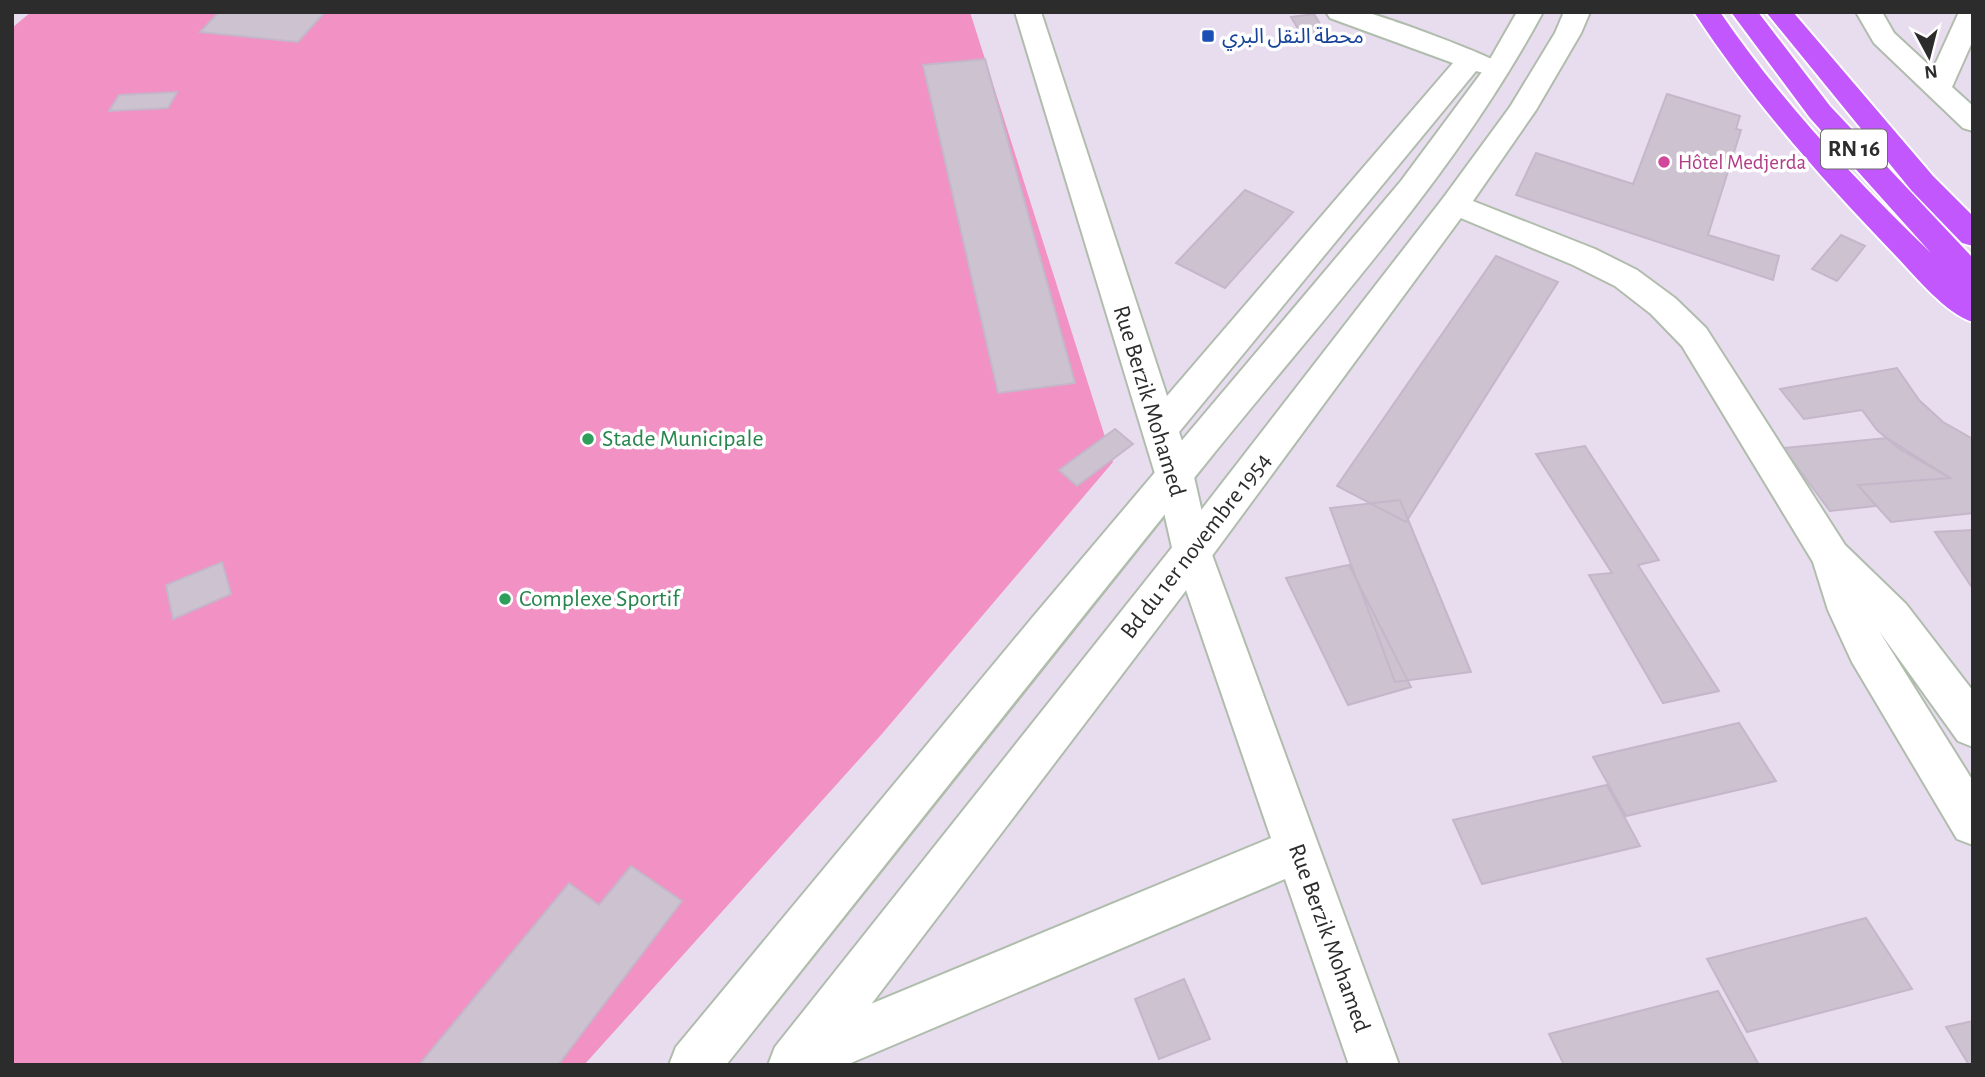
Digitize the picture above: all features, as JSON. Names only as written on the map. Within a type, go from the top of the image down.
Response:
[{"type":"highway","points":[[1707,12],[1726,42],[1800,136],[1902,245],[1973,310]]},
{"type":"highway","name":"RN 16","points":[[1744,12],[1820,112],[1973,279]]},
{"type":"highway","name":"RN 16","points":[[1779,12],[1828,74],[1922,183],[1973,235]]},
{"type":"highway","points":[[1805,12],[1868,118]]},
{"type":"street","name":"Rue Berzik Mohamed","points":[[1028,12],[1175,477],[1192,552],[1374,1065]]},
{"type":"street","points":[[1339,12],[1484,64]]},
{"type":"street","points":[[1159,430],[1530,12]]},
{"type":"street","name":"Bd du 1er novembre 1954","points":[[795,1062],[1192,552],[1455,204],[1522,110],[1568,33],[1577,12]]},
{"type":"street","points":[[1869,12],[1883,37],[1973,122]]},
{"type":"street","points":[[1937,90],[1970,18]]},
{"type":"street","points":[[694,1065],[1046,631],[1412,188],[1484,64]]},
{"type":"street","points":[[1455,204],[1584,257],[1626,278],[1663,306],[1695,337],[1831,557],[1848,610],[1867,649],[1973,823]]},
{"type":"street","points":[[1831,557],[1863,584],[1903,627],[1973,727]]},
{"type":"street","points":[[795,1062],[1298,850]]},
{"type":"shaded area","name":"Stade Municipale","points":[[31,12],[970,12],[1113,462],[881,735],[584,1065],[12,1065],[12,28]]},
{"type":"building","points":[[219,12],[325,12],[298,42],[200,32]]},
{"type":"building","points":[[1314,14],[1325,32],[1301,34],[1291,17]]},
{"type":"building","points":[[985,59],[1075,383],[998,393],[923,65]]},
{"type":"building","points":[[177,92],[168,108],[109,111],[119,95]]},
{"type":"building","points":[[1667,94],[1740,116],[1736,129],[1741,130],[1708,235],[1779,256],[1773,280],[1516,195],[1536,153],[1633,184]]},
{"type":"building","points":[[1245,190],[1293,212],[1225,288],[1176,263]]},
{"type":"building","points":[[1841,235],[1865,246],[1837,281],[1812,269]]},
{"type":"building","points":[[1496,256],[1558,282],[1406,522],[1337,486]]},
{"type":"building","points":[[1897,368],[1919,400],[1943,422],[1973,439],[1973,513],[1891,522],[1858,485],[1950,478],[1898,448],[1877,430],[1862,410],[1804,419],[1780,389]]},
{"type":"building","points":[[1115,429],[1133,444],[1077,486],[1059,470]]},
{"type":"building","points":[[1887,438],[1950,478],[1858,485],[1876,506],[1830,511],[1783,448]]},
{"type":"building","points":[[1585,446],[1659,560],[1638,565],[1719,691],[1663,703],[1589,575],[1612,573],[1536,454]]},
{"type":"building","points":[[1400,500],[1471,672],[1395,682],[1330,508]]},
{"type":"building","points":[[1973,530],[1973,589],[1935,532]]},
{"type":"building","points":[[222,562],[231,594],[173,619],[166,585]]},
{"type":"building","points":[[1349,565],[1411,687],[1348,705],[1286,578]]},
{"type":"building","points":[[1739,723],[1776,781],[1626,816],[1593,757]]},
{"type":"building","points":[[1607,785],[1640,846],[1482,884],[1453,820]]},
{"type":"building","points":[[631,866],[682,901],[558,1065],[419,1065],[569,883],[599,905]]},
{"type":"building","points":[[1866,918],[1912,989],[1747,1032],[1707,959]]},
{"type":"building","points":[[1184,979],[1210,1039],[1159,1059],[1135,999]]},
{"type":"building","points":[[1718,991],[1759,1065],[1564,1065],[1549,1034]]},
{"type":"building","points":[[1973,1021],[1973,1065],[1969,1065],[1946,1027]]},
{"type":"place","name":"محطة النقل البري","points":[[1208,36]]},
{"type":"place","name":"Hôtel Medjerda","points":[[1664,162]]},
{"type":"place","name":"Stade Municipale","points":[[588,439]]},
{"type":"place","name":"Complexe Sportif","points":[[505,599]]}]
